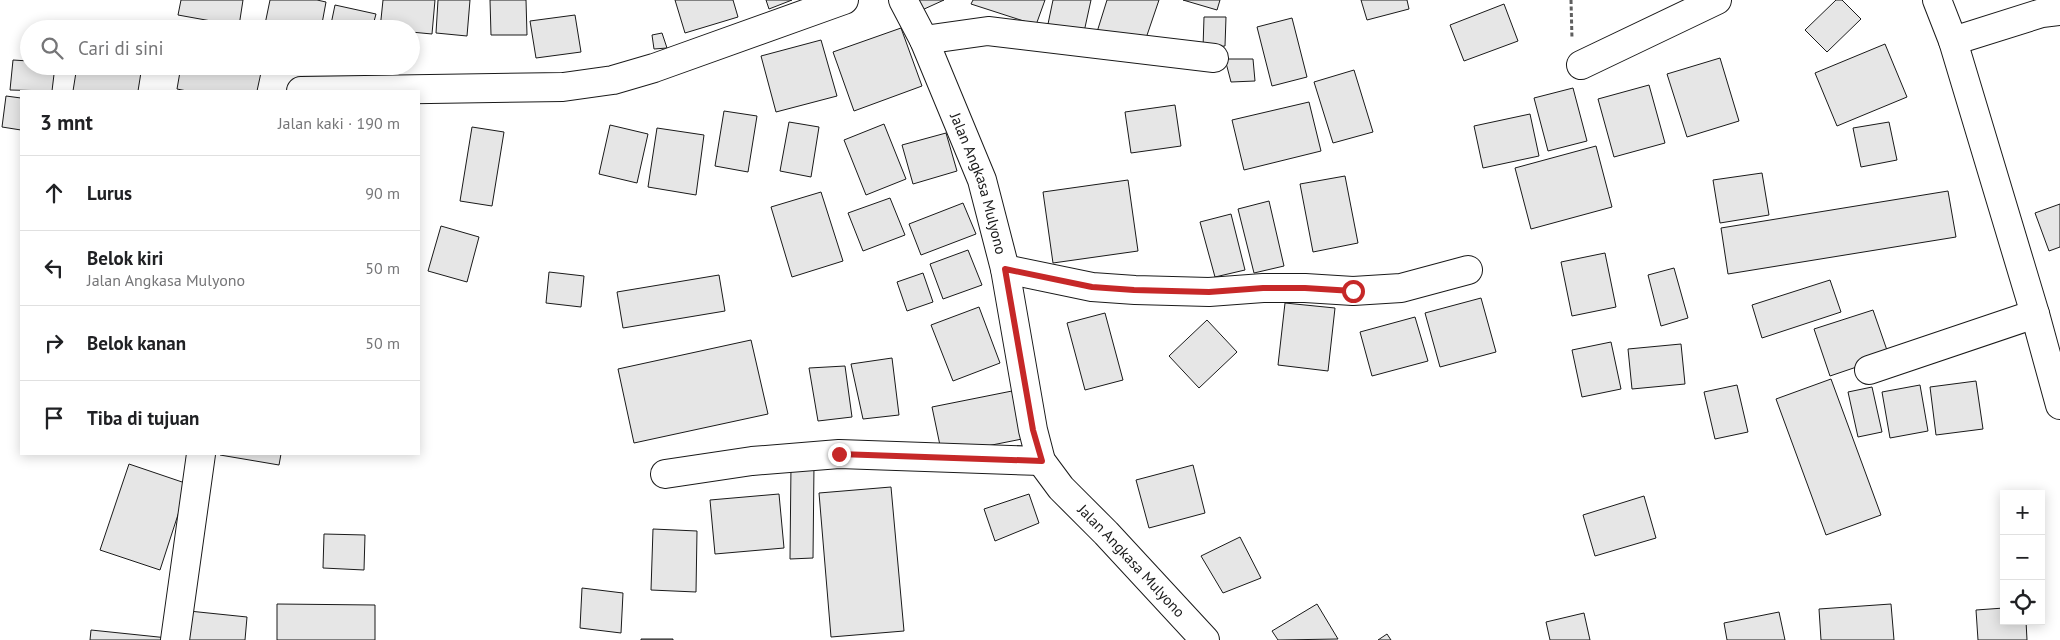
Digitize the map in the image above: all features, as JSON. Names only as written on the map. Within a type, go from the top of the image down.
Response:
[{"type":"street","points":[[388,90],[563,88],[613,80],[654,68],[844,0]]},
{"type":"street","name":"Jalan Angkasa Mulyono","points":[[903,0],[924,40],[982,180],[1005,269],[1033,430],[1042,461],[1061,488],[1106,533],[1205,640]]},
{"type":"street","points":[[1581,65],[1717,0]]},
{"type":"street","points":[[1938,0],[2035,314],[2060,405]]},
{"type":"street","points":[[1952,41],[2042,13],[2060,10]]},
{"type":"street","points":[[924,40],[988,31],[1214,58]]},
{"type":"street","points":[[1005,269],[1092,287],[1209,292],[1263,288],[1353,291],[1402,288],[1468,270]]},
{"type":"street","points":[[1869,370],[2035,314]]},
{"type":"street","points":[[665,474],[752,461],[839,454],[1042,461]]},
{"type":"street","points":[[175,640],[201,455]]},
{"type":"path","points":[[1571,0],[1572,59],[1581,65]]},
{"type":"building","points":[[181,0],[243,0],[240,20],[206,20],[178,15]]},
{"type":"building","points":[[270,0],[317,0],[326,2],[323,20],[266,20]]},
{"type":"building","points":[[383,0],[435,0],[432,34],[420,33],[420,20],[381,20]]},
{"type":"building","points":[[438,0],[470,0],[467,36],[436,33]]},
{"type":"building","points":[[490,0],[526,0],[527,35],[491,35]]},
{"type":"building","points":[[675,0],[733,0],[738,17],[685,33]]},
{"type":"building","points":[[766,0],[792,0],[769,9]]},
{"type":"building","points":[[917,0],[944,0],[922,10]]},
{"type":"building","points":[[973,0],[1045,0],[1036,25],[971,4]]},
{"type":"building","points":[[1053,0],[1091,0],[1084,32],[1048,24]]},
{"type":"building","points":[[1107,0],[1159,0],[1143,47],[1097,32]]},
{"type":"building","points":[[1183,0],[1220,0],[1217,10]]},
{"type":"building","points":[[1361,0],[1407,0],[1409,9],[1367,20]]},
{"type":"building","points":[[1836,0],[1842,0],[1861,19],[1827,52],[1805,30]]},
{"type":"building","points":[[1504,4],[1518,41],[1464,61],[1450,25]]},
{"type":"building","points":[[335,5],[376,14],[374,20],[332,20]]},
{"type":"building","points":[[575,15],[581,52],[536,58],[530,21]]},
{"type":"building","points":[[1204,17],[1226,17],[1225,46],[1203,48]]},
{"type":"building","points":[[1292,18],[1307,77],[1272,86],[1257,27]]},
{"type":"building","points":[[901,28],[922,86],[854,111],[833,52]]},
{"type":"building","points":[[662,33],[667,48],[654,49],[652,35]]},
{"type":"building","points":[[821,40],[837,96],[776,112],[761,56]]},
{"type":"building","points":[[1885,44],[1907,97],[1837,126],[1815,73]]},
{"type":"building","points":[[1720,58],[1739,121],[1687,137],[1667,74]]},
{"type":"building","points":[[1225,59],[1253,59],[1255,81],[1231,82]]},
{"type":"building","points":[[13,60],[20,60],[20,75],[54,75],[52,90],[10,90]]},
{"type":"building","points":[[1354,70],[1373,132],[1333,143],[1314,82]]},
{"type":"building","points":[[76,75],[141,75],[138,90],[73,90]]},
{"type":"building","points":[[179,75],[260,75],[257,90],[177,89]]},
{"type":"building","points":[[1649,85],[1665,143],[1614,157],[1598,99]]},
{"type":"building","points":[[1573,88],[1587,141],[1548,151],[1534,98]]},
{"type":"building","points":[[6,96],[20,98],[20,130],[2,127]]},
{"type":"building","points":[[1309,102],[1321,151],[1244,170],[1232,120]]},
{"type":"building","points":[[1175,105],[1181,146],[1131,153],[1125,112]]},
{"type":"building","points":[[724,111],[757,116],[748,172],[715,166]]},
{"type":"building","points":[[1530,114],[1539,156],[1483,168],[1474,126]]},
{"type":"building","points":[[789,122],[819,127],[811,177],[780,171]]},
{"type":"building","points":[[1889,122],[1897,160],[1861,167],[1853,128]]},
{"type":"building","points":[[884,124],[906,179],[866,195],[844,140]]},
{"type":"building","points":[[610,125],[648,134],[637,183],[599,174]]},
{"type":"building","points":[[472,127],[504,132],[492,206],[460,201]]},
{"type":"building","points":[[657,128],[704,135],[696,195],[648,187]]},
{"type":"building","points":[[946,133],[957,171],[913,184],[902,145]]},
{"type":"building","points":[[1596,146],[1612,207],[1531,229],[1515,168]]},
{"type":"building","points":[[1762,173],[1769,215],[1720,223],[1713,180]]},
{"type":"building","points":[[1345,176],[1358,243],[1313,252],[1300,184]]},
{"type":"building","points":[[1128,180],[1138,251],[1053,263],[1043,192]]},
{"type":"building","points":[[1948,191],[1956,237],[1728,274],[1721,228]]},
{"type":"building","points":[[821,192],[843,261],[792,277],[771,207]]},
{"type":"building","points":[[890,198],[905,235],[863,251],[848,213]]},
{"type":"building","points":[[1269,201],[1284,266],[1254,273],[1238,209]]},
{"type":"building","points":[[963,203],[976,234],[921,255],[909,224]]},
{"type":"building","points":[[2060,204],[2060,247],[2049,251],[2035,213]]},
{"type":"building","points":[[1231,214],[1245,270],[1215,277],[1200,222]]},
{"type":"building","points":[[441,226],[479,237],[467,282],[428,271]]},
{"type":"building","points":[[968,250],[982,285],[943,299],[930,264]]},
{"type":"building","points":[[1605,253],[1616,307],[1572,316],[1561,262]]},
{"type":"building","points":[[1674,268],[1688,318],[1661,326],[1648,275]]},
{"type":"building","points":[[549,272],[584,276],[581,307],[546,303]]},
{"type":"building","points":[[923,273],[933,302],[907,311],[897,282]]},
{"type":"building","points":[[719,275],[725,311],[623,328],[617,292]]},
{"type":"building","points":[[1830,280],[1841,312],[1762,338],[1752,305]]},
{"type":"building","points":[[1481,298],[1496,352],[1440,367],[1425,313]]},
{"type":"building","points":[[1285,303],[1335,308],[1328,371],[1278,365]]},
{"type":"building","points":[[979,307],[1000,363],[953,381],[931,325]]},
{"type":"building","points":[[1873,310],[1889,356],[1830,376],[1814,329]]},
{"type":"building","points":[[1105,313],[1123,380],[1085,390],[1067,323]]},
{"type":"building","points":[[1415,317],[1428,361],[1372,376],[1360,332]]},
{"type":"building","points":[[1207,320],[1237,352],[1199,388],[1169,356]]},
{"type":"building","points":[[751,340],[768,414],[634,443],[618,369]]},
{"type":"building","points":[[1611,342],[1621,389],[1582,397],[1572,350]]},
{"type":"building","points":[[1681,344],[1685,384],[1632,389],[1628,349]]},
{"type":"building","points":[[892,358],[899,415],[863,419],[851,364]]},
{"type":"building","points":[[845,366],[852,417],[818,421],[809,368]]},
{"type":"building","points":[[1831,379],[1881,515],[1826,535],[1776,399]]},
{"type":"building","points":[[1976,381],[1983,429],[1936,435],[1930,387]]},
{"type":"building","points":[[1737,385],[1748,432],[1715,439],[1704,392]]},
{"type":"building","points":[[1920,385],[1928,431],[1890,438],[1882,392]]},
{"type":"building","points":[[1872,387],[1882,432],[1858,437],[1848,392]]},
{"type":"building","points":[[1012,391],[1022,439],[942,455],[932,407]]},
{"type":"building","points":[[220,455],[281,455],[279,465]]},
{"type":"building","points":[[129,464],[188,484],[160,570],[100,550]]},
{"type":"building","points":[[791,465],[814,465],[813,558],[790,559]]},
{"type":"building","points":[[1193,465],[1205,513],[1149,528],[1136,480]]},
{"type":"building","points":[[891,487],[904,631],[831,637],[819,493]]},
{"type":"building","points":[[779,494],[784,548],[715,554],[710,500]]},
{"type":"building","points":[[1029,494],[1039,523],[995,541],[984,509]]},
{"type":"building","points":[[1644,496],[1656,538],[1595,556],[1583,515]]},
{"type":"building","points":[[653,529],[697,531],[696,592],[651,590]]},
{"type":"building","points":[[324,534],[365,535],[364,570],[323,568]]},
{"type":"building","points":[[1240,537],[1261,578],[1223,593],[1201,556]]},
{"type":"building","points":[[582,588],[623,593],[621,633],[580,628]]},
{"type":"building","points":[[277,604],[375,605],[375,640],[277,640]]},
{"type":"building","points":[[1317,604],[1338,639],[1278,640],[1272,631]]},
{"type":"building","points":[[1891,604],[1894,640],[1821,640],[1819,609]]},
{"type":"building","points":[[2000,608],[2000,625],[2026,625],[2027,640],[1978,640],[1976,610]]},
{"type":"building","points":[[189,611],[247,617],[245,640],[186,640]]},
{"type":"building","points":[[1779,612],[1785,640],[1727,640],[1724,623]]},
{"type":"building","points":[[1584,613],[1590,640],[1550,640],[1546,622]]},
{"type":"building","points":[[91,630],[168,638],[168,640],[90,640]]},
{"type":"building","points":[[1387,634],[1391,640],[1378,640]]},
{"type":"building","points":[[673,639],[673,640],[641,640]]},
{"type":"route","points":[[839,454],[1042,461],[1033,430],[1005,269],[1092,287],[1134,290],[1209,292],[1263,288],[1305,288],[1353,291]]}]
